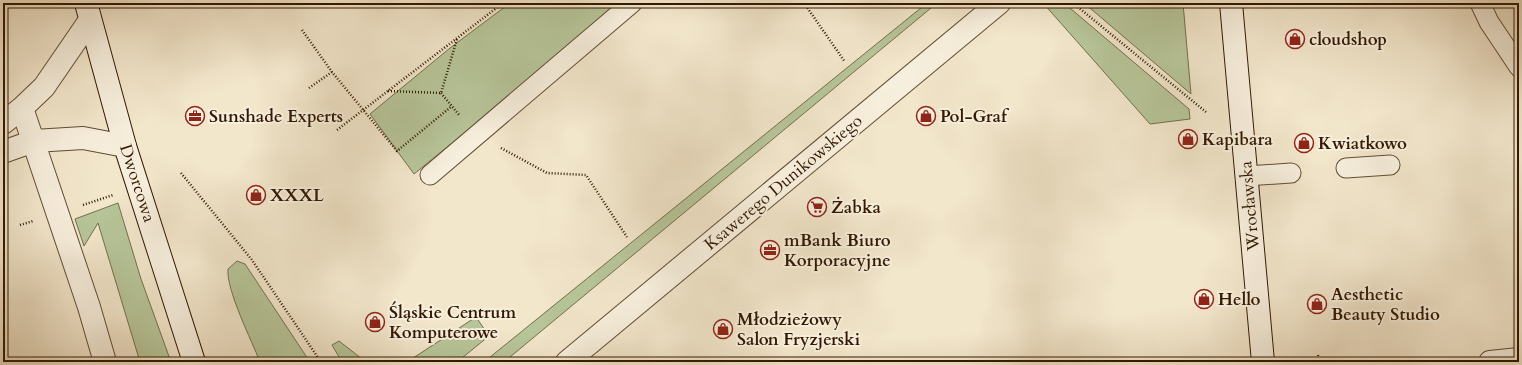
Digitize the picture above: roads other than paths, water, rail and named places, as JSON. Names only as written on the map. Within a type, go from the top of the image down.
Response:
[{"type":"street","name":"Ksawerego Dunikowskiego","points":[[567,362],[999,3]]},
{"type":"street","name":"Wrocławska","points":[[1231,3],[1263,362]]},
{"type":"street","points":[[3,123],[22,108],[44,87],[88,12]]},
{"type":"street","name":"Dworcowa","points":[[88,12],[125,146],[194,362]]},
{"type":"street","points":[[22,108],[89,307],[105,362]]},
{"type":"street","points":[[3,152],[34,141],[83,138],[125,146]]},
{"type":"street","points":[[1490,362],[1519,359]]},
{"type":"lane","points":[[430,175],[632,3]]},
{"type":"lane","points":[[1480,3],[1489,22],[1519,67]]},
{"type":"lane","points":[[1346,168],[1390,165]]},
{"type":"lane","points":[[1246,176],[1291,173]]},
{"type":"place","name":"cloudshop","points":[[1295,39]]},
{"type":"place","name":"Sunshade Experts","points":[[195,116]]},
{"type":"place","name":"Pol-Graf","points":[[926,116]]},
{"type":"place","name":"Kapibara","points":[[1188,139]]},
{"type":"place","name":"Kwiatkowo","points":[[1304,143]]},
{"type":"place","name":"XXXL","points":[[256,195]]},
{"type":"place","name":"Żabka","points":[[817,207]]},
{"type":"place","name":"mBank Biuro Korporacyjne","points":[[770,250]]},
{"type":"place","name":"Hello","points":[[1204,299]]},
{"type":"place","name":"Aesthetic Beauty Studio","points":[[1317,304]]},
{"type":"place","name":"Śląskie Centrum Komputerowe","points":[[375,322]]},
{"type":"place","name":"Młodzieżowy Salon Fryzjerski","points":[[723,329]]}]
